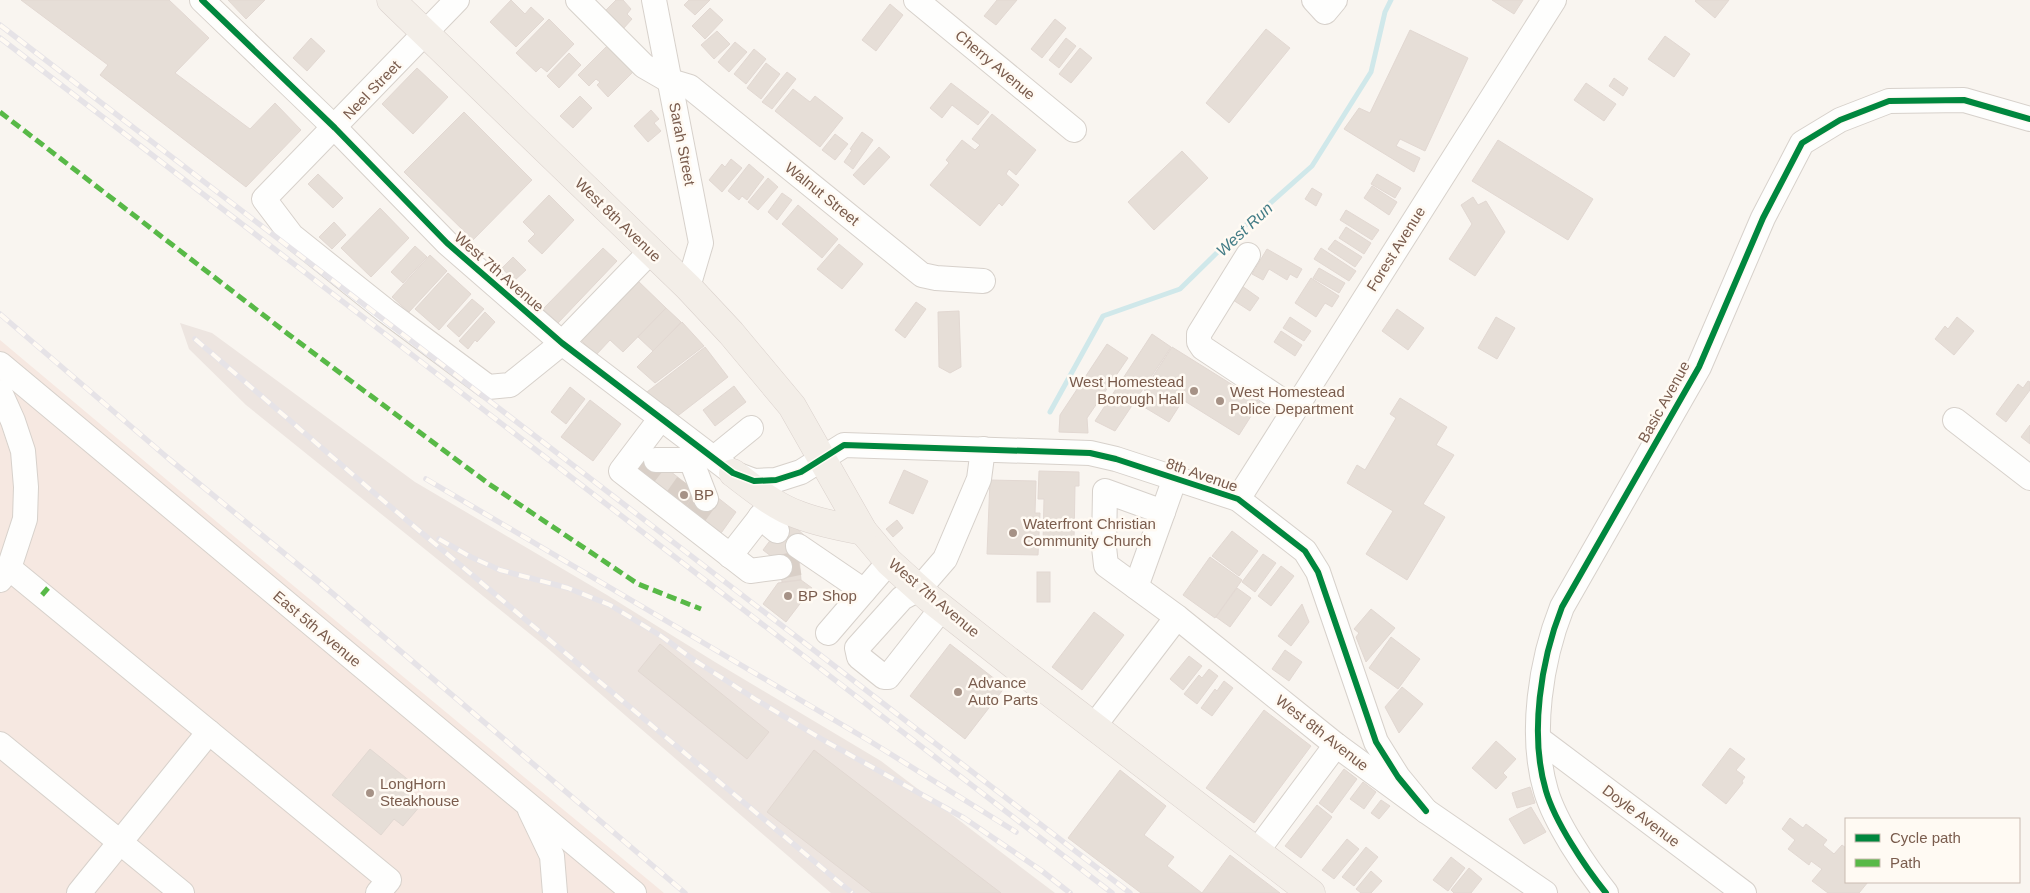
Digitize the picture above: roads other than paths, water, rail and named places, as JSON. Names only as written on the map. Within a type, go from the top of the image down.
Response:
[{"type":"main road","name":"West 8th Avenue","points":[[391,0],[688,287],[731,333],[792,406],[821,459]]},
{"type":"main road","name":"West 7th Avenue","points":[[821,459],[863,531],[889,562],[942,608],[1311,893]]},
{"type":"main road","points":[[678,488],[760,493],[770,516],[796,515],[827,524],[863,531]]},
{"type":"street","name":"West 7th Avenue","points":[[202,0],[335,128],[447,243],[562,343],[661,418],[678,488],[776,480],[801,472],[821,459]]},
{"type":"street","name":"Neel Street","points":[[457,0],[335,128],[264,199],[292,236],[386,311],[488,387],[510,385],[562,343]]},
{"type":"street","name":"Walnut Street","points":[[578,0],[644,66],[670,81],[690,86],[922,275],[936,278],[983,281]]},
{"type":"street","name":"Sarah Street","points":[[654,0],[701,243],[688,287]]},
{"type":"street","name":"Cherry Avenue","points":[[916,0],[1074,130]]},
{"type":"street","points":[[1314,0],[1325,12],[1335,0]]},
{"type":"street","name":"Forest Avenue","points":[[1238,499],[1554,0]]},
{"type":"street","name":"Basic Avenue","points":[[1606,893],[1576,852],[1546,791],[1539,739],[1538,707],[1550,637],[1562,607],[1699,367],[1763,218],[1802,143],[1840,120],[1889,100],[1964,100],[2030,119]]},
{"type":"street","points":[[562,343],[650,252]]},
{"type":"street","points":[[1248,255],[1199,334],[1199,342],[1203,348],[1295,409]]},
{"type":"street","name":"East 5th Avenue","points":[[0,364],[527,804],[626,891]]},
{"type":"street","points":[[0,392],[13,421],[23,451],[26,487],[25,518],[5,574],[209,732],[389,880],[378,893]]},
{"type":"street","points":[[661,418],[621,471],[678,488],[730,556],[750,571],[796,558],[864,590]]},
{"type":"street","points":[[1955,420],[2030,478]]},
{"type":"street","points":[[678,488],[751,428]]},
{"type":"street","name":"8th Avenue","points":[[821,459],[844,444],[1090,453],[1141,467],[1238,499],[1305,551],[1318,572],[1376,742],[1398,777],[1426,811]]},
{"type":"street","points":[[942,608],[888,677],[884,677],[858,657],[857,648],[882,619],[902,598],[919,588],[945,559],[979,479],[983,449]]},
{"type":"street","points":[[1141,467],[1129,499],[1163,512]]},
{"type":"street","points":[[1136,587],[1175,478]]},
{"type":"street","name":"West 8th Avenue","points":[[1129,499],[1105,491],[1104,547],[1106,565],[1177,616],[1336,745],[1426,811],[1545,893]]},
{"type":"street","points":[[730,556],[770,516]]},
{"type":"street","points":[[828,634],[889,562]]},
{"type":"street","points":[[1094,726],[1177,616]]},
{"type":"street","points":[[80,893],[209,732]]},
{"type":"street","name":"Doyle Avenue","points":[[1539,739],[1744,893]]},
{"type":"street","points":[[0,744],[182,893]]},
{"type":"street","points":[[1257,851],[1336,745]]},
{"type":"street","points":[[527,804],[552,856],[555,893]]},
{"type":"waterway","name":"West Run","points":[[1050,412],[1103,316],[1180,289],[1238,232],[1312,166],[1371,72],[1385,12],[1391,0]]},
{"type":"tunnel","points":[[643,477],[656,460]]},
{"type":"tunnel","points":[[675,501],[687,484]]},
{"type":"tunnel","points":[[694,516],[706,499]]},
{"type":"tunnel","points":[[780,567],[799,563]]},
{"type":"railway","points":[[0,25],[1130,893]]},
{"type":"railway","points":[[0,38],[1112,893]]},
{"type":"railway","points":[[0,314],[169,459],[318,581],[685,893]]},
{"type":"railway","points":[[195,339],[379,497],[852,893]]},
{"type":"railway","points":[[426,479],[868,740],[1016,832]]},
{"type":"railway","points":[[439,539],[471,557],[500,570],[568,588],[610,605],[661,636],[694,660],[755,699],[825,741],[964,818],[1042,871],[1070,893]]},
{"type":"place","name":"West Homestead Borough Hall","points":[[1194,391]]},
{"type":"place","name":"West Homestead Police Department","points":[[1220,401]]},
{"type":"place","name":"BP","points":[[684,495]]},
{"type":"place","name":"Waterfront Christian Community Church","points":[[1013,533]]},
{"type":"place","name":"BP Shop","points":[[788,596]]},
{"type":"place","name":"Advance Auto Parts","points":[[958,692]]},
{"type":"place","name":"LongHorn Steakhouse","points":[[370,793]]}]
